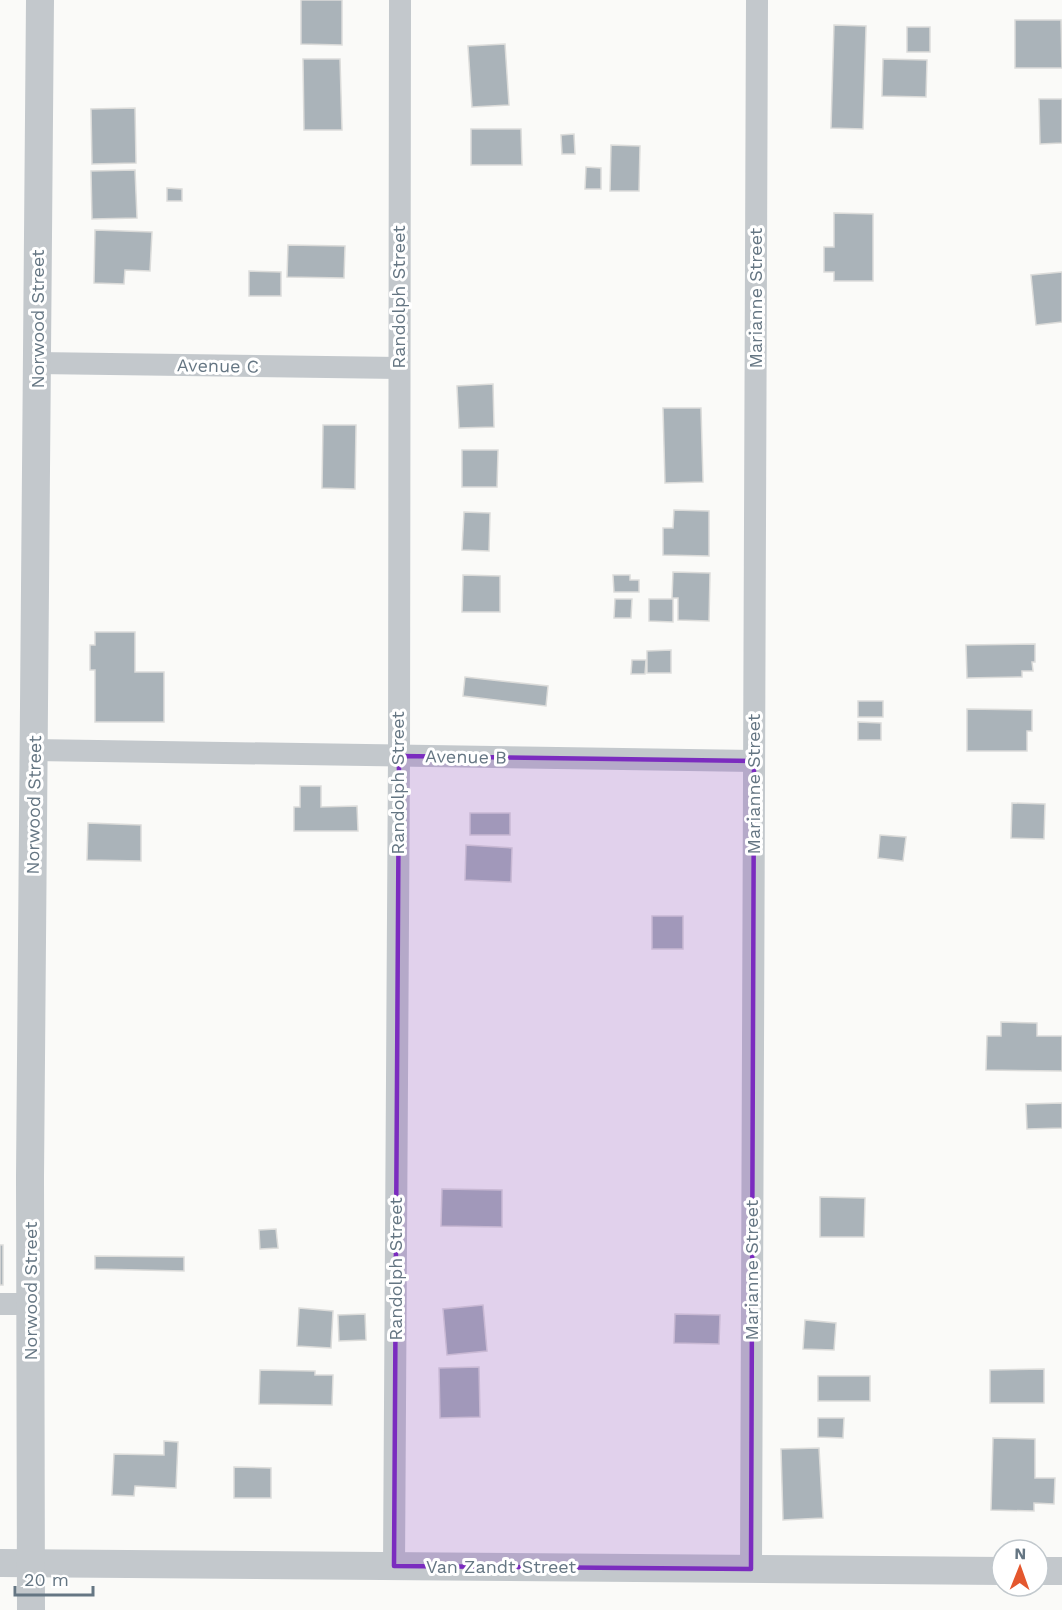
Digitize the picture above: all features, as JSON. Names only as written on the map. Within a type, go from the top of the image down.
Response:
[{"type":"street","name":"Norwood Street","points":[[31,1610],[34,750],[40,0]]},
{"type":"street","name":"Randolph Street","points":[[394,1566],[399,756],[399,0]]},
{"type":"street","name":"Marianne Street","points":[[752,1569],[757,0]]},
{"type":"street","name":"Avenue C","points":[[38,363],[399,368]]},
{"type":"street","name":"Avenue B","points":[[34,750],[754,761]]},
{"type":"street","points":[[0,1304],[31,1304]]},
{"type":"street","name":"Van Zandt Street","points":[[0,1563],[990,1571]]},
{"type":"highlighted area","points":[[399,756],[754,761],[751,1569],[394,1566]]},
{"type":"building","points":[[301,0],[342,0],[342,45],[301,44]]},
{"type":"building","points":[[1015,20],[1061,20],[1062,68],[1015,68]]},
{"type":"building","points":[[834,25],[866,26],[863,129],[831,128]]},
{"type":"building","points":[[907,27],[930,27],[930,52],[907,52]]},
{"type":"building","points":[[505,44],[509,105],[472,107],[468,46]]},
{"type":"building","points":[[303,59],[340,59],[342,130],[304,130]]},
{"type":"building","points":[[883,59],[927,60],[926,97],[882,96]]},
{"type":"building","points":[[1039,99],[1062,99],[1062,143],[1040,144]]},
{"type":"building","points":[[135,108],[136,163],[92,164],[91,109]]},
{"type":"building","points":[[471,129],[521,129],[522,165],[471,165]]},
{"type":"building","points":[[574,134],[575,154],[562,154],[561,135]]},
{"type":"building","points":[[611,145],[640,146],[639,191],[610,191]]},
{"type":"building","points":[[586,167],[601,168],[601,189],[585,189]]},
{"type":"building","points":[[135,170],[137,218],[92,219],[91,171]]},
{"type":"building","points":[[167,188],[182,189],[182,201],[167,201]]},
{"type":"building","points":[[834,213],[873,214],[873,281],[834,281],[834,272],[824,272],[824,247],[834,247]]},
{"type":"building","points":[[95,230],[152,232],[150,271],[125,270],[124,284],[94,283]]},
{"type":"building","points":[[288,245],[345,246],[344,278],[287,277]]},
{"type":"building","points":[[249,271],[281,272],[281,296],[249,296]]},
{"type":"building","points":[[1062,272],[1062,322],[1036,325],[1031,275]]},
{"type":"building","points":[[493,384],[494,427],[459,428],[457,386]]},
{"type":"building","points":[[663,408],[701,408],[703,482],[665,483]]},
{"type":"building","points":[[323,425],[356,425],[355,489],[322,488]]},
{"type":"building","points":[[462,450],[498,450],[497,487],[462,487]]},
{"type":"building","points":[[674,510],[709,511],[709,556],[663,555],[663,528],[673,528]]},
{"type":"building","points":[[464,512],[490,513],[489,551],[462,550]]},
{"type":"building","points":[[673,572],[710,573],[709,621],[678,620],[678,598],[672,598]]},
{"type":"building","points":[[463,575],[500,576],[500,612],[462,612]]},
{"type":"building","points":[[613,575],[630,575],[630,580],[639,580],[639,592],[614,592]]},
{"type":"building","points":[[615,599],[632,599],[631,618],[614,618]]},
{"type":"building","points":[[649,599],[673,599],[673,622],[649,621]]},
{"type":"building","points":[[95,632],[135,632],[135,672],[164,672],[164,722],[95,722],[95,670],[90,670],[90,645],[95,645]]},
{"type":"building","points":[[1035,644],[1033,671],[1022,671],[1022,677],[967,678],[966,645]]},
{"type":"building","points":[[671,650],[671,673],[647,673],[647,651]]},
{"type":"building","points":[[632,660],[646,660],[645,674],[631,674]]},
{"type":"building","points":[[465,677],[548,686],[546,706],[463,696]]},
{"type":"building","points":[[858,701],[883,701],[883,717],[858,717]]},
{"type":"building","points":[[967,709],[1032,710],[1032,731],[1027,731],[1027,751],[967,751]]},
{"type":"building","points":[[858,722],[881,723],[881,740],[858,740]]},
{"type":"building","points":[[300,786],[321,786],[321,807],[357,806],[358,831],[294,831],[294,807],[300,807]]},
{"type":"building","points":[[1012,803],[1045,804],[1044,839],[1011,838]]},
{"type":"building","points":[[470,813],[510,813],[510,835],[470,835]]},
{"type":"building","points":[[88,823],[141,825],[141,861],[87,860]]},
{"type":"building","points":[[880,835],[906,837],[903,861],[878,858]]},
{"type":"building","points":[[466,845],[512,848],[511,882],[465,880]]},
{"type":"building","points":[[652,916],[683,916],[683,949],[652,949]]},
{"type":"building","points":[[1001,1022],[1037,1023],[1037,1036],[1062,1036],[1062,1071],[986,1070],[987,1036],[1001,1036]]},
{"type":"building","points":[[1062,1103],[1062,1128],[1027,1129],[1026,1104]]},
{"type":"building","points":[[442,1189],[502,1190],[502,1227],[441,1226]]},
{"type":"building","points":[[820,1197],[865,1198],[864,1237],[820,1237]]},
{"type":"building","points":[[276,1229],[278,1248],[260,1249],[259,1230]]},
{"type":"building","points":[[0,1245],[3,1245],[3,1285],[0,1285]]},
{"type":"building","points":[[95,1256],[184,1257],[184,1271],[95,1269]]},
{"type":"building","points":[[483,1305],[487,1351],[447,1355],[443,1309]]},
{"type":"building","points":[[299,1308],[333,1311],[331,1348],[297,1346]]},
{"type":"building","points":[[365,1314],[366,1340],[339,1341],[338,1315]]},
{"type":"building","points":[[675,1314],[720,1315],[719,1344],[674,1343]]},
{"type":"building","points":[[805,1320],[836,1323],[834,1350],[803,1349]]},
{"type":"building","points":[[479,1367],[480,1417],[440,1418],[439,1368]]},
{"type":"building","points":[[1044,1369],[1044,1403],[990,1403],[990,1370]]},
{"type":"building","points":[[260,1370],[315,1371],[315,1375],[333,1375],[332,1405],[259,1404]]},
{"type":"building","points":[[818,1376],[870,1376],[870,1401],[818,1401]]},
{"type":"building","points":[[818,1418],[844,1418],[843,1438],[818,1437]]},
{"type":"building","points":[[993,1438],[1035,1439],[1035,1478],[1055,1478],[1054,1504],[1034,1503],[1034,1511],[991,1510]]},
{"type":"building","points":[[164,1441],[178,1442],[176,1488],[135,1486],[134,1496],[112,1495],[114,1454],[164,1455]]},
{"type":"building","points":[[819,1448],[823,1518],[783,1520],[781,1449]]},
{"type":"building","points":[[234,1467],[271,1468],[271,1498],[234,1498]]}]
